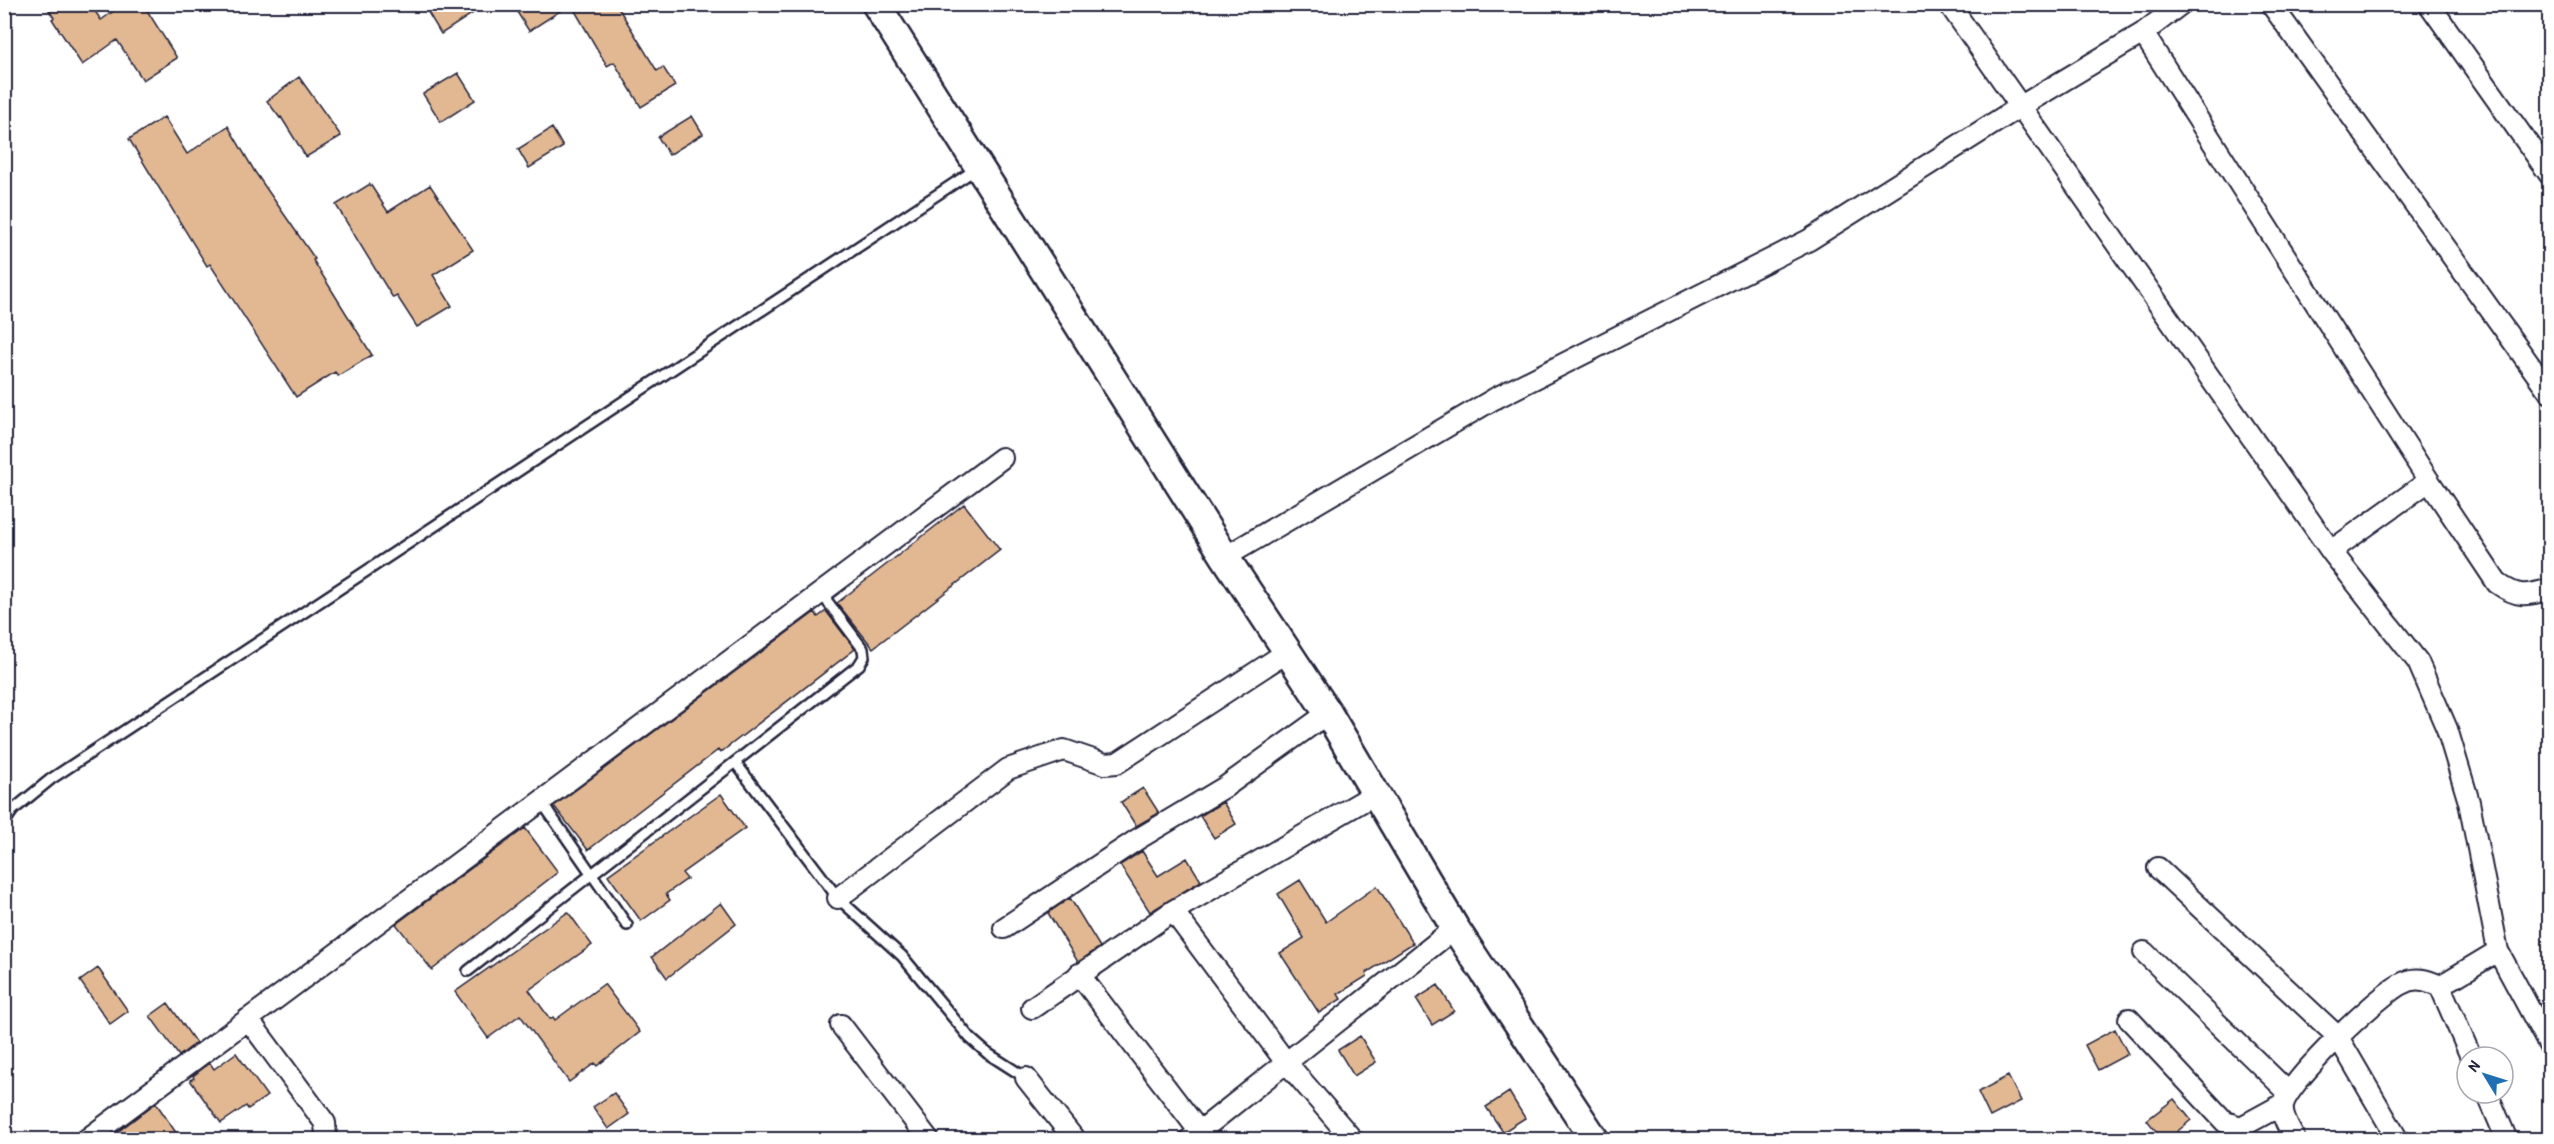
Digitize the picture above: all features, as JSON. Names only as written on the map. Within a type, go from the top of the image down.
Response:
[{"type":"street","points":[[876,4],[1225,557],[1328,713],[1455,928],[1595,1140]]},
{"type":"street","points":[[1949,4],[2331,551],[2418,662],[2447,729],[2469,802],[2498,951],[2550,1047]]},
{"type":"street","points":[[1225,557],[1494,399],[1809,240],[2021,106],[2143,33],[2181,4]]},
{"type":"street","points":[[2271,4],[2550,393]]},
{"type":"street","points":[[2429,4],[2550,175]]},
{"type":"street","points":[[2143,33],[2428,481],[2497,583],[2511,593],[2527,596],[2550,589]]},
{"type":"street","points":[[86,1140],[1002,458]]},
{"type":"street","points":[[2331,551],[2428,481]]},
{"type":"street","points":[[838,898],[1008,769],[1064,750],[1105,764],[1117,763],[1287,652]]},
{"type":"street","points":[[1004,928],[1138,839],[1225,787],[1328,713]]},
{"type":"street","points":[[1032,1008],[1173,912],[1375,795]]},
{"type":"street","points":[[2158,868],[2338,1037],[2398,1140]]},
{"type":"street","points":[[1173,912],[1285,1061],[1353,1140]]},
{"type":"street","points":[[1079,974],[1198,1137],[1285,1061],[1455,928]]},
{"type":"street","points":[[2440,986],[2498,951]]},
{"type":"street","points":[[2144,952],[2285,1098]]},
{"type":"street","points":[[2129,1019],[2225,1122],[2241,1127],[2285,1098],[2338,1037],[2384,995],[2402,983],[2422,978],[2440,986],[2466,1045]]},
{"type":"street","points":[[248,1019],[325,1123],[326,1136],[323,1140]]},
{"type":"street","points":[[841,1025],[929,1140]]},
{"type":"street","points":[[1026,1078],[1075,1140]]},
{"type":"street","points":[[2285,1098],[2283,1117],[2295,1139]]},
{"type":"street","points":[[2492,1105],[2507,1140]]},
{"type":"lane","points":[[4,823],[13,810],[51,779],[978,168]]},
{"type":"lane","points":[[468,971],[859,665],[864,657],[863,649],[821,593]]},
{"type":"lane","points":[[735,762],[838,898],[902,956],[970,1038],[987,1053],[1026,1078]]},
{"type":"lane","points":[[541,801],[627,925]]},
{"type":"building","points":[[45,4],[90,4],[101,20],[124,4],[143,4],[177,58],[143,80],[117,40],[82,65]]},
{"type":"building","points":[[423,4],[487,4],[441,34]]},
{"type":"building","points":[[512,4],[571,4],[529,31]]},
{"type":"building","points":[[571,4],[616,4],[657,71],[663,67],[675,86],[641,107],[614,62],[607,66]]},
{"type":"building","points":[[458,73],[475,100],[441,122],[423,94]]},
{"type":"building","points":[[299,77],[341,136],[306,157],[281,117],[267,101]]},
{"type":"building","points":[[692,116],[703,134],[669,155],[658,137]]},
{"type":"building","points":[[164,117],[187,154],[228,126],[255,172],[315,259],[313,260],[372,355],[338,376],[335,372],[296,397],[210,264],[207,266],[129,139]]},
{"type":"building","points":[[552,128],[563,147],[529,168],[518,149]]},
{"type":"building","points":[[370,184],[388,212],[430,185],[473,250],[433,275],[452,306],[417,327],[397,296],[393,298],[336,205]]},
{"type":"building","points":[[964,504],[1000,550],[873,648],[837,603]]},
{"type":"building","points":[[826,611],[855,649],[720,753],[718,750],[588,850],[554,806],[815,612],[818,617]]},
{"type":"building","points":[[1143,788],[1159,813],[1136,826],[1121,802]]},
{"type":"building","points":[[721,794],[745,828],[682,873],[687,879],[666,894],[670,900],[641,921],[608,875]]},
{"type":"building","points":[[1223,802],[1236,824],[1214,838],[1200,816]]},
{"type":"building","points":[[525,828],[558,872],[432,970],[396,924]]},
{"type":"building","points":[[1142,851],[1158,876],[1187,858],[1201,881],[1150,912],[1120,865]]},
{"type":"building","points":[[1300,880],[1326,922],[1377,886],[1413,943],[1366,973],[1367,976],[1338,994],[1341,999],[1319,1013],[1280,953],[1304,938],[1278,894]]},
{"type":"building","points":[[1070,898],[1100,947],[1078,962],[1048,913]]},
{"type":"building","points":[[721,903],[736,924],[667,978],[652,957]]},
{"type":"building","points":[[568,912],[592,945],[529,990],[550,1019],[553,1017],[555,1020],[604,984],[640,1032],[597,1066],[595,1063],[569,1082],[520,1015],[488,1038],[455,992]]},
{"type":"building","points":[[98,968],[128,1011],[110,1024],[80,981]]},
{"type":"building","points":[[1438,985],[1454,1011],[1432,1025],[1416,999]]},
{"type":"building","points":[[168,1003],[196,1043],[179,1056],[150,1016]]},
{"type":"building","points":[[2115,1029],[2128,1054],[2098,1070],[2085,1045]]},
{"type":"building","points":[[1360,1036],[1376,1062],[1354,1076],[1338,1050]]},
{"type":"building","points":[[236,1053],[267,1096],[248,1109],[246,1106],[221,1123],[190,1080],[210,1063],[214,1069]]},
{"type":"building","points":[[2008,1076],[2021,1101],[1990,1117],[1978,1092]]},
{"type":"building","points":[[1509,1092],[1525,1118],[1503,1132],[1486,1107]]},
{"type":"building","points":[[614,1093],[629,1114],[608,1129],[593,1107]]},
{"type":"building","points":[[2174,1099],[2191,1120],[2167,1140],[2163,1140],[2147,1120]]},
{"type":"building","points":[[156,1103],[181,1140],[107,1140],[149,1108]]}]
